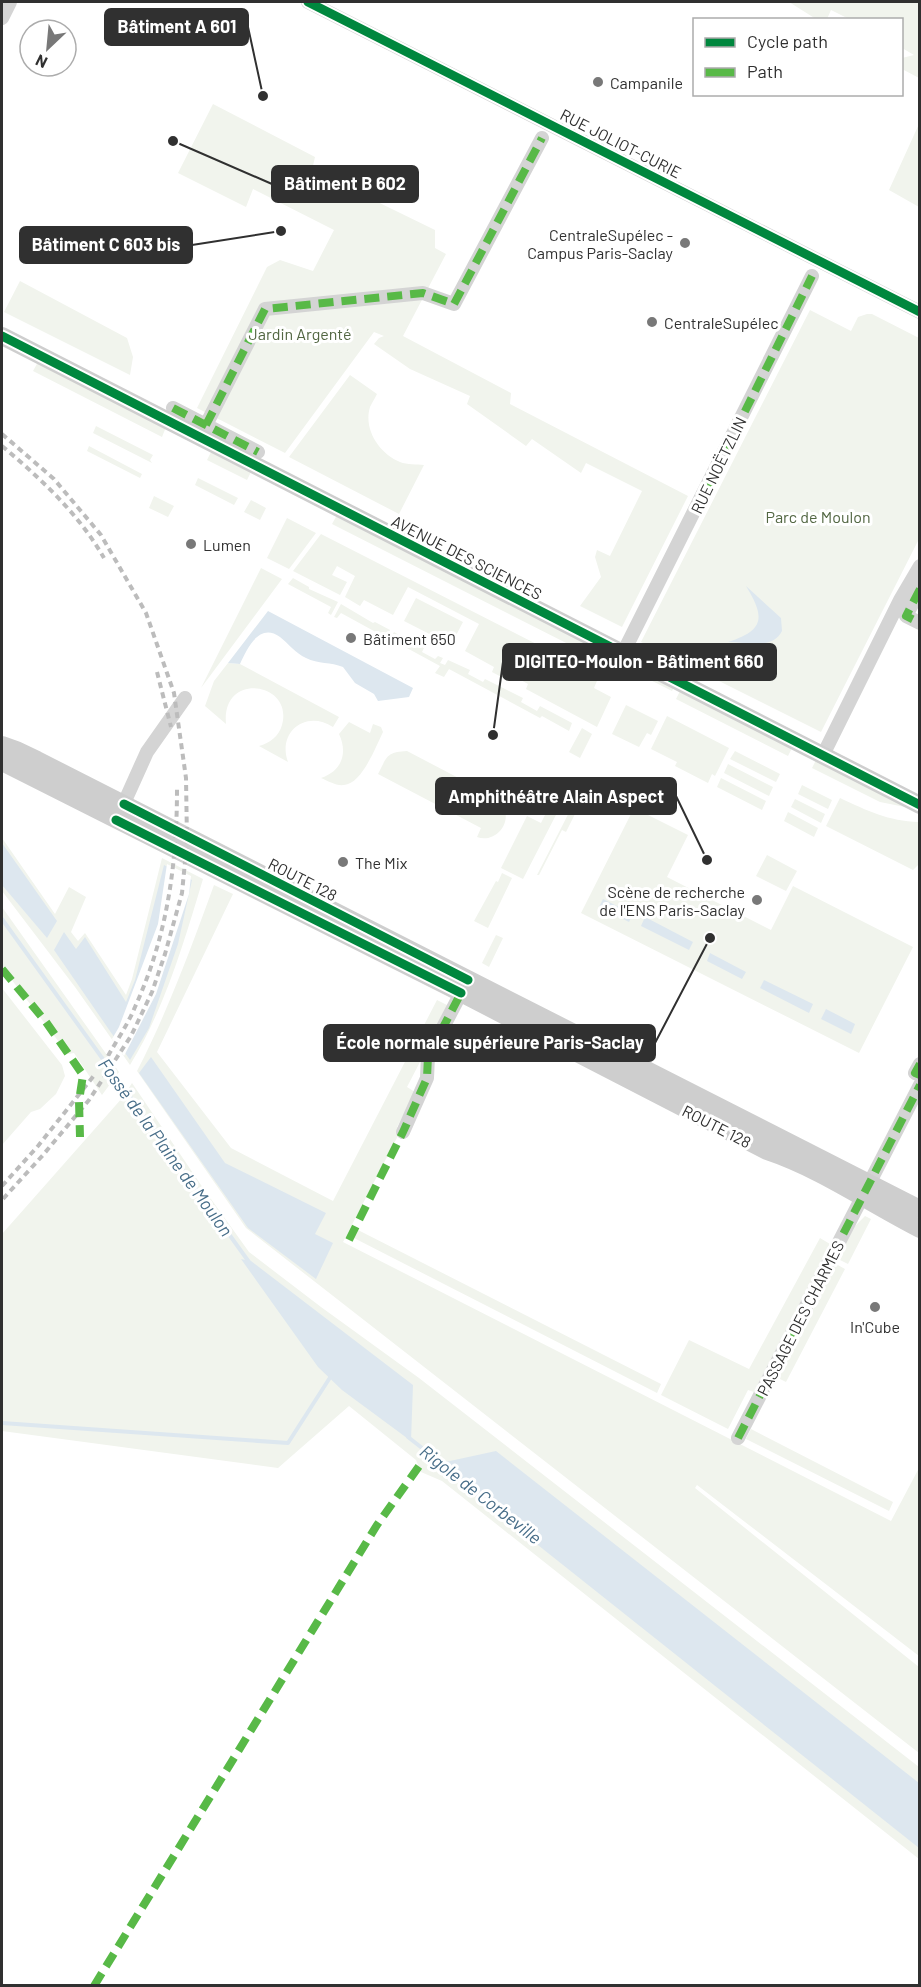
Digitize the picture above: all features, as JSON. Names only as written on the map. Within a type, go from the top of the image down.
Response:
[{"type":"main road","name":"AVENUE DES SCIENCES","points":[[2,336],[920,804]]},
{"type":"main road","name":"ROUTE 128","points":[[2,745],[37,760],[120,812],[461,993],[767,1151],[920,1209]]},
{"type":"main road","name":"ROUTE 128","points":[[2,762],[120,812],[865,1190],[920,1228]]},
{"type":"street","points":[[2,18],[10,2]]},
{"type":"street","name":"RUE JOLIOT-CURIE","points":[[308,2],[920,312]]},
{"type":"street","points":[[200,425],[264,309],[423,293],[454,304],[542,138]]},
{"type":"street","name":"RUE NOËTZLIN","points":[[623,653],[812,276]]},
{"type":"street","points":[[173,408],[200,425],[258,452]]},
{"type":"street","points":[[823,755],[900,600],[920,566]]},
{"type":"street","points":[[920,589],[906,615],[920,623]]},
{"type":"street","points":[[120,812],[147,752],[185,698]]},
{"type":"street","points":[[403,1132],[427,1078],[428,1056],[461,993]]},
{"type":"street","name":"PASSAGE DES CHARMES","points":[[738,1438],[865,1190],[918,1074]]},
{"type":"green space","points":[[789,2],[919,2],[919,78],[903,70],[903,58],[914,55],[903,49],[903,18],[847,18],[831,10],[827,18],[814,18]]},
{"type":"green space","name":"Jardin Argenté","points":[[213,104],[315,157],[312,170],[435,230],[435,248],[446,254],[403,336],[511,393],[510,404],[688,496],[622,627],[580,606],[601,577],[595,557],[597,550],[610,556],[642,491],[586,463],[581,473],[532,439],[526,446],[467,404],[470,396],[410,369],[374,344],[384,336],[374,332],[285,453],[197,408],[267,267],[280,260],[313,271],[334,230],[253,189],[246,207],[178,173]]},
{"type":"green space","points":[[919,124],[919,207],[889,190]]},
{"type":"green space","points":[[20,281],[127,338],[133,357],[130,375],[4,312]]},
{"type":"green space","name":"Parc de Moulon","points":[[810,310],[851,331],[858,317],[872,314],[919,338],[919,539],[821,732],[641,642]]},
{"type":"green space","points":[[38,362],[166,427],[162,437],[33,371]]},
{"type":"green space","points":[[350,375],[377,394],[368,416],[371,432],[380,447],[400,462],[424,465],[399,514],[289,457]]},
{"type":"green space","points":[[96,426],[153,455],[150,460],[152,463],[93,433]]},
{"type":"green space","points":[[89,446],[142,474],[140,478],[87,451]]},
{"type":"green space","points":[[212,450],[252,470],[247,480],[207,460]]},
{"type":"green space","points":[[198,478],[238,498],[234,505],[195,485]]},
{"type":"green space","points":[[154,496],[174,506],[168,517],[149,508]]},
{"type":"green space","points":[[251,500],[266,508],[260,520],[244,512]]},
{"type":"green space","points":[[337,515],[585,640],[580,650],[332,524]]},
{"type":"green space","points":[[287,518],[316,533],[289,569],[267,558]]},
{"type":"green space","points":[[321,534],[599,676],[594,688],[611,697],[597,727],[526,689],[528,684],[510,674],[507,680],[492,672],[494,667],[465,651],[479,624],[408,587],[393,615],[364,600],[360,606],[345,597],[355,576],[337,566],[332,575],[347,582],[340,595],[293,571]]},
{"type":"green space","points":[[261,568],[282,579],[201,688]]},
{"type":"green space","points":[[293,578],[309,589],[338,602],[331,615],[328,613],[331,607],[288,584]]},
{"type":"green space","points":[[416,598],[463,622],[451,645],[404,621]]},
{"type":"green space","points":[[341,604],[390,630],[384,643],[381,641],[383,636],[341,613],[337,618],[334,617]]},
{"type":"green space","points":[[394,632],[404,638],[402,641],[415,648],[417,644],[424,648],[422,652],[435,659],[438,656],[443,658],[440,663],[445,665],[448,660],[470,670],[468,674],[483,682],[485,679],[523,698],[521,702],[537,711],[540,706],[572,723],[569,731],[449,669],[444,677],[435,673],[440,666],[394,641],[390,646],[387,644]]},
{"type":"green space","points":[[592,643],[675,686],[672,691],[589,649]]},
{"type":"green space","points":[[228,663],[240,664],[339,717],[333,727],[323,722],[313,721],[296,726],[287,741],[288,762],[259,746],[274,738],[282,725],[283,710],[278,699],[268,692],[257,688],[245,690],[234,696],[227,707],[226,724],[205,706],[214,681]]},
{"type":"green space","points":[[681,689],[793,746],[788,756],[676,699]]},
{"type":"green space","points":[[626,705],[658,721],[651,735],[647,733],[639,747],[612,734]]},
{"type":"green space","points":[[667,716],[729,748],[715,776],[712,774],[708,783],[675,766],[677,762],[651,749]]},
{"type":"green space","points":[[349,722],[370,733],[373,724],[381,727],[383,732],[368,763],[357,778],[351,783],[338,785],[321,778],[334,771],[341,760],[343,748],[339,734]]},
{"type":"green space","points":[[582,728],[592,734],[580,758],[569,752]]},
{"type":"green space","points":[[407,751],[497,800],[506,818],[501,830],[490,837],[477,837],[481,828],[378,774],[388,756]]},
{"type":"green space","points":[[735,751],[780,774],[776,782],[730,759]]},
{"type":"green space","points":[[817,758],[905,807],[880,802],[812,768]]},
{"type":"green space","points":[[728,764],[773,787],[769,796],[724,773]]},
{"type":"green space","points":[[721,778],[766,801],[762,810],[717,787]]},
{"type":"green space","points":[[802,785],[832,800],[828,809],[798,794]]},
{"type":"green space","points":[[579,793],[584,796],[566,832],[562,830],[537,875]]},
{"type":"green space","points":[[840,798],[888,817],[919,822],[919,864],[913,870],[826,826]]},
{"type":"green space","points":[[795,799],[825,814],[821,823],[791,807]]},
{"type":"green space","points":[[549,807],[558,811],[523,879],[501,868],[527,816],[541,823]]},
{"type":"green space","points":[[634,808],[688,835],[667,877],[771,930],[793,886],[913,947],[859,1053],[581,913]]},
{"type":"green space","points":[[788,812],[818,828],[814,837],[784,821]]},
{"type":"green space","points":[[2,838],[55,914],[69,887],[86,897],[71,932],[78,941],[85,933],[126,995],[162,858],[203,879],[181,951],[154,1021],[130,1065],[75,987],[2,891]]},
{"type":"green space","points":[[767,855],[797,871],[786,891],[756,876]]},
{"type":"green space","points":[[502,873],[512,878],[488,928],[474,921]]},
{"type":"green space","points":[[214,885],[233,894],[157,1052],[231,1148],[333,1201],[437,1000],[449,1006],[407,1087],[415,1092],[397,1127],[401,1130],[343,1242],[891,1521],[919,1468],[919,1656],[697,1485],[695,1488],[919,1667],[919,1753],[246,1228],[137,1071],[169,1002]]},
{"type":"green space","points":[[2,907],[119,1072],[102,1095],[74,1053],[68,1054],[2,967]]},
{"type":"green space","points":[[496,935],[503,938],[489,967],[482,963]]},
{"type":"green space","points":[[2,988],[62,1065],[65,1076],[56,1094],[40,1109],[31,1112],[2,1145]]},
{"type":"green space","points":[[132,1083],[249,1252],[419,1378],[919,1767],[919,1859],[442,1481],[421,1472],[416,1460],[349,1406],[278,1468],[2,1431],[2,1234],[123,1097]]},
{"type":"green space","points":[[865,1216],[871,1219],[848,1264],[838,1259],[852,1229]]},
{"type":"green space","points":[[356,1229],[661,1384],[657,1393],[352,1237]]},
{"type":"green space","points":[[820,1238],[830,1244],[754,1392],[748,1390],[728,1429],[661,1395],[689,1340],[749,1369]]},
{"type":"green space","points":[[836,1264],[845,1269],[786,1382],[778,1378]]},
{"type":"green space","points":[[751,1429],[893,1502],[889,1511],[746,1439]]},
{"type":"water","points":[[746,586],[781,618],[782,631],[772,641],[758,644],[728,642],[749,633],[758,621],[756,606]]},
{"type":"water","points":[[268,611],[413,688],[409,697],[378,701],[374,694],[355,683],[343,667],[306,658],[273,633],[260,635],[255,639],[240,664],[228,663]]},
{"type":"water","points":[[2,843],[57,921],[47,938],[2,885]]},
{"type":"water","points":[[164,865],[192,880],[178,944],[149,1028],[130,1060],[54,950],[64,932],[76,949],[85,937],[126,1002],[135,980]]},
{"type":"water","points":[[603,899],[633,914],[629,922],[599,907]]},
{"type":"water","points":[[645,917],[693,942],[689,950],[641,926]]},
{"type":"water","points":[[710,953],[746,972],[742,979],[707,961]]},
{"type":"water","points":[[764,980],[813,1004],[809,1013],[760,988]]},
{"type":"water","points":[[826,1009],[855,1024],[851,1034],[821,1019]]},
{"type":"water","points":[[151,1057],[225,1163],[326,1213],[315,1234],[333,1243],[316,1279],[248,1228],[139,1073]]},
{"type":"water","points":[[241,1259],[251,1261],[413,1385],[411,1441],[342,1390],[318,1367]]},
{"type":"water","points":[[496,1451],[919,1783],[919,1848],[436,1464]]},
{"type":"pier","points":[[167,864],[191,876],[189,894],[156,994],[124,1056],[112,1039],[119,1027],[158,924]]},
{"type":"waterway","name":"Fossé de la Plaine de Moulon","points":[[2,919],[249,1262]]},
{"type":"waterway","name":"Rigole de Corbeville","points":[[2,1423],[288,1443],[331,1376]]},
{"type":"waterway","name":"Rigole de Corbeville","points":[[408,1437],[445,1466]]},
{"type":"railway","points":[[2,434],[54,479],[101,535],[146,613],[174,693],[186,778],[187,841],[182,893],[165,954],[152,992],[131,1036],[89,1100],[2,1200]]},
{"type":"railway","points":[[2,446],[58,497],[83,526],[104,558]]},
{"type":"railway","points":[[157,672],[171,727]]},
{"type":"railway","points":[[108,1056],[126,1026],[146,981],[162,927],[172,873],[177,789]]},
{"type":"railway","points":[[2,1186],[38,1146],[96,1073]]},
{"type":"marked path","points":[[206,425],[265,309],[423,293],[454,304],[542,138]]},
{"type":"marked path","points":[[704,494],[812,276]]},
{"type":"marked path","points":[[173,408],[258,452]]},
{"type":"marked path","points":[[920,589],[906,616],[920,623]]},
{"type":"marked path","points":[[2,969],[46,1022],[83,1075],[79,1101],[80,1137]]},
{"type":"marked path","points":[[349,1240],[403,1132],[427,1078],[428,1056],[461,993]]},
{"type":"marked path","points":[[920,1064],[915,1073],[920,1075]]},
{"type":"marked path","points":[[738,1438],[920,1085]]},
{"type":"marked path","points":[[94,1986],[377,1525],[422,1462]]},
{"type":"cycle path","points":[[308,2],[920,312]]},
{"type":"cycle path","points":[[2,336],[920,805]]},
{"type":"cycle path","points":[[124,804],[468,980]]},
{"type":"cycle path","points":[[116,820],[461,993]]},
{"type":"place","name":"Campanile","points":[[598,82]]},
{"type":"place","name":"Bâtiment A 601","points":[[263,96]]},
{"type":"place","name":"Bâtiment B 602","points":[[173,141]]},
{"type":"place","name":"Bâtiment C 603 bis","points":[[281,231]]},
{"type":"place","name":"CentraleSupélec - Campus Paris-Saclay","points":[[685,243]]},
{"type":"place","name":"CentraleSupélec","points":[[652,322]]},
{"type":"place","name":"Lumen","points":[[191,544]]},
{"type":"place","name":"Bâtiment 650","points":[[351,638]]},
{"type":"place","name":"DIGITEO-Moulon - Bâtiment 660","points":[[493,735]]},
{"type":"place","name":"Amphithéâtre Alain Aspect","points":[[707,860]]},
{"type":"place","name":"The Mix","points":[[343,862]]},
{"type":"place","name":"Scène de recherche de l'ENS Paris-Saclay","points":[[757,900]]},
{"type":"place","name":"École normale supérieure Paris-Saclay","points":[[710,938]]},
{"type":"place","name":"In'Cube","points":[[875,1307]]}]
